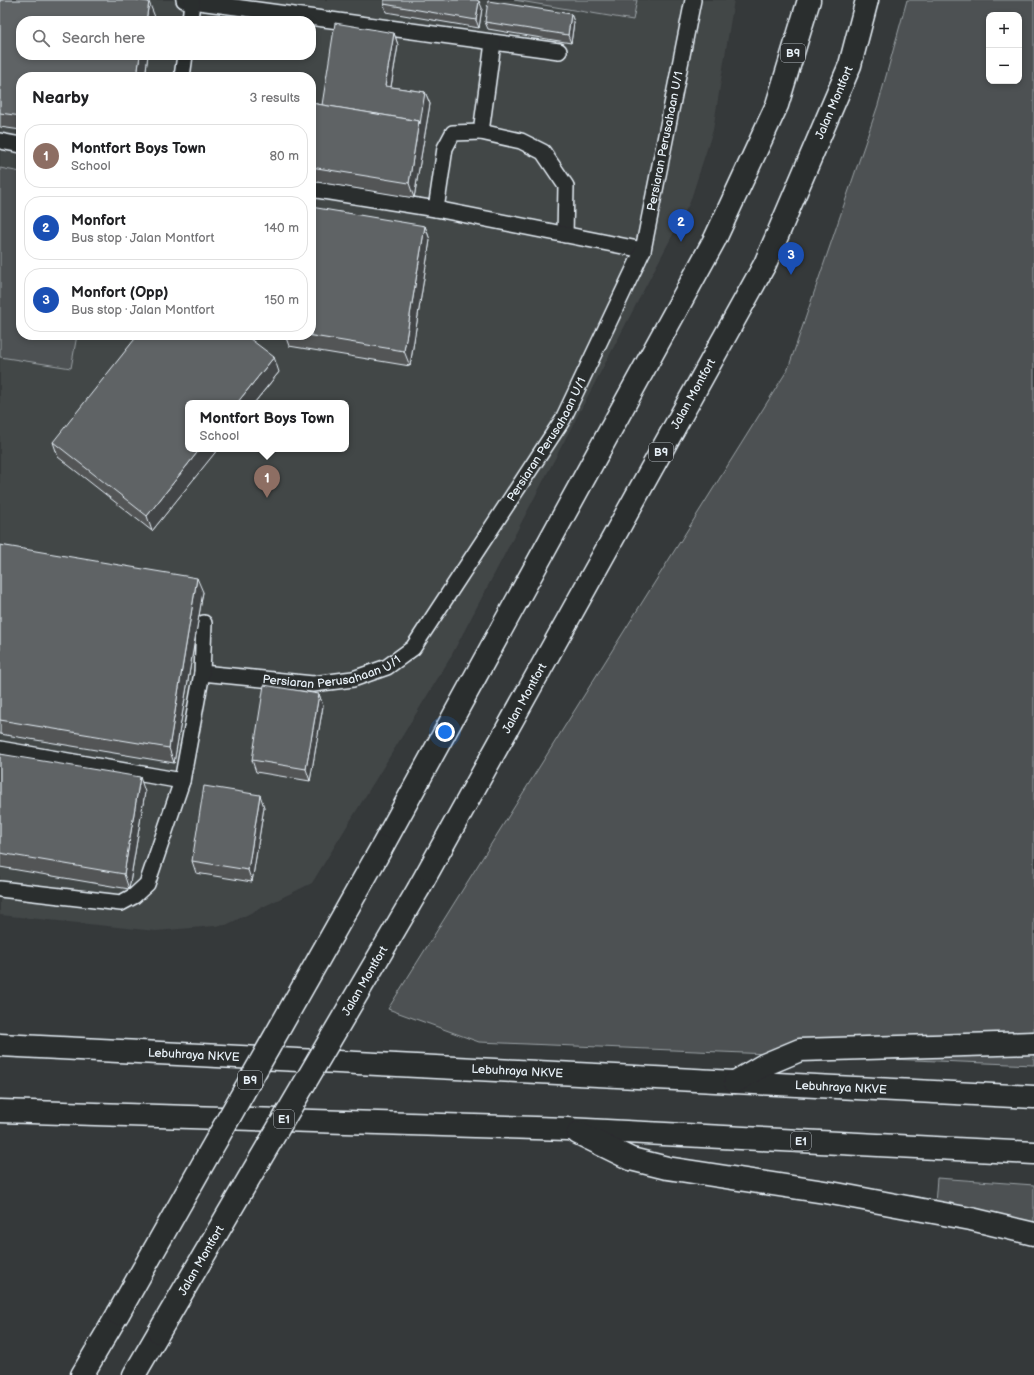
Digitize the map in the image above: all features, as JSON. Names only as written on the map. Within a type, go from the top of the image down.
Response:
[{"type":"main road","points":[[777,105],[793,0]]},
{"type":"main road","name":"B9","points":[[82,1375],[382,847],[715,239],[777,105],[809,0]]},
{"type":"main road","name":"Jalan Montfort","points":[[134,1375],[419,888],[765,264],[850,65],[867,0]]},
{"type":"main road","points":[[735,1082],[764,1064],[800,1050],[1034,1043]]},
{"type":"main road","name":"Lebuhraya NKVE","points":[[0,1045],[1034,1097]]},
{"type":"main road","name":"E1","points":[[0,1111],[567,1129],[1034,1153]]},
{"type":"main road","points":[[567,1129],[631,1159],[667,1168],[832,1193],[971,1219],[1034,1234]]},
{"type":"lane","name":"Persiaran Perusahaan U/1","points":[[202,673],[314,684],[353,678],[387,667],[412,648],[563,419],[643,250],[693,0]]},
{"type":"lane","points":[[190,16],[188,1],[300,16]]},
{"type":"lane","points":[[316,18],[559,51]]},
{"type":"lane","points":[[481,132],[493,42]]},
{"type":"lane","points":[[183,72],[184,60]]},
{"type":"lane","points":[[436,208],[445,148],[453,134],[481,132],[522,141],[543,152],[566,186],[565,235]]},
{"type":"lane","points":[[0,141],[16,144]]},
{"type":"lane","points":[[316,190],[436,208],[643,250]]},
{"type":"lane","points":[[0,888],[110,903],[121,903],[134,896],[147,884],[182,781],[202,673],[204,623]]},
{"type":"lane","points":[[0,749],[182,781]]},
{"type":"shaded area","points":[[0,0],[734,0],[713,130],[690,202],[449,660],[312,883],[226,925],[156,931],[0,915]]},
{"type":"shaded area","points":[[514,0],[637,0],[633,20]]},
{"type":"shaded area","points":[[907,0],[1034,0],[1034,1065],[479,1042],[388,1009],[788,369],[878,105]]},
{"type":"shaded area","points":[[0,168],[16,171],[16,340],[76,340],[71,368],[0,357]]},
{"type":"shaded area","points":[[937,1178],[1034,1185],[1034,1228],[935,1204]]},
{"type":"building","points":[[0,0],[136,0],[149,2],[147,16],[16,16],[16,60],[139,60],[138,72],[16,72],[16,115],[0,113]]},
{"type":"building","points":[[384,0],[479,1],[476,20],[384,4]]},
{"type":"building","points":[[488,1],[571,14],[568,35],[485,22]]},
{"type":"building","points":[[335,23],[394,33],[385,86],[425,92],[420,124],[419,121],[322,105]]},
{"type":"building","points":[[316,104],[419,121],[409,183],[316,168]]},
{"type":"building","points":[[316,208],[425,226],[404,351],[316,336]]},
{"type":"building","points":[[134,340],[252,340],[274,357],[239,400],[185,400],[185,452],[198,452],[147,516],[53,442]]},
{"type":"building","points":[[0,545],[197,578],[169,748],[0,720]]},
{"type":"building","points":[[264,685],[319,694],[306,769],[252,760]]},
{"type":"building","points":[[0,754],[140,777],[124,874],[0,853]]},
{"type":"building","points":[[204,786],[260,795],[248,870],[192,861]]},
{"type":"place","name":"Monfort","points":[[681,242]]},
{"type":"place","name":"Monfort (Opp)","points":[[791,275]]},
{"type":"place","name":"Montfort Boys Town","points":[[267,498]]}]
